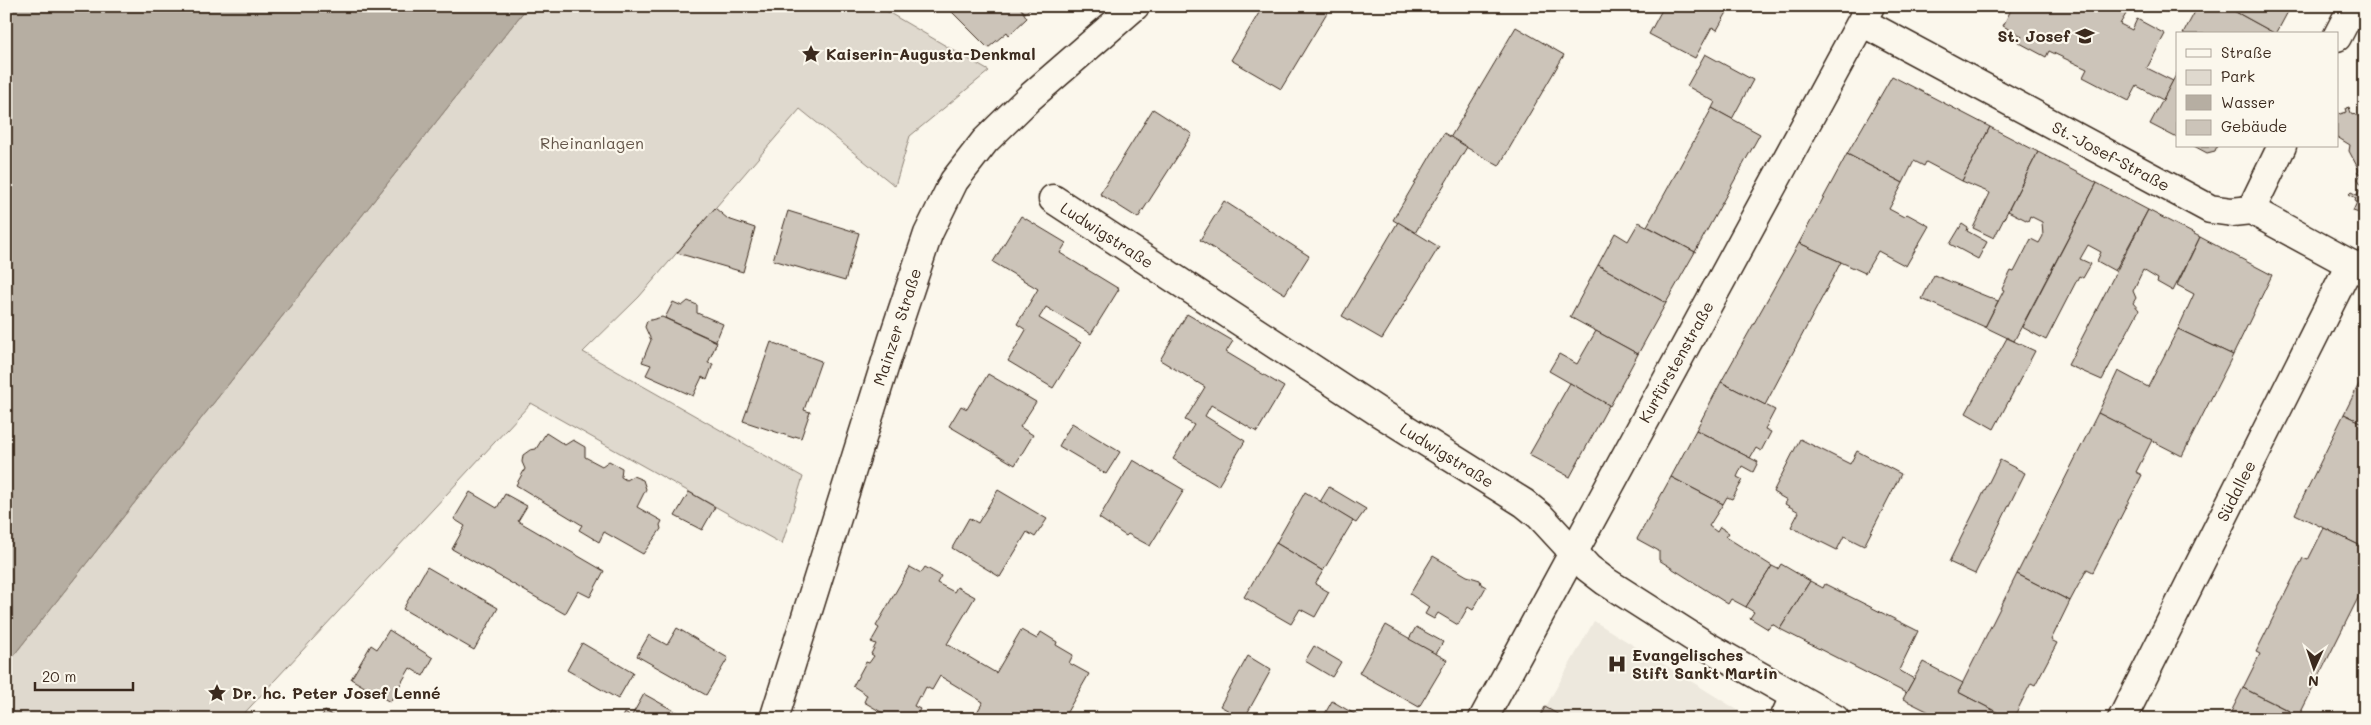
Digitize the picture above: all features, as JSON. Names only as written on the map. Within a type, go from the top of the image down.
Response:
[{"type":"street","name":"Mainzer Straße","points":[[774,719],[893,339],[928,234],[954,181],[985,141],[1029,98],[1135,6]]},
{"type":"street","points":[[2338,35],[2353,6]]},
{"type":"street","name":"St.-Josef-Straße","points":[[1866,14],[2210,209],[2232,212],[2251,210]]},
{"type":"street","name":"Kurfürstenstraße","points":[[1483,719],[1572,552],[1866,14]]},
{"type":"street","points":[[2281,148],[2251,210],[2357,268]]},
{"type":"street","name":"Ludwigstraße","points":[[1052,199],[1369,406],[1524,503],[1540,516],[1572,552],[1605,581],[1789,708],[1834,719]]},
{"type":"street","name":"Südallee","points":[[2122,719],[2357,268]]},
{"type":"shaded area","name":"Evangelisches Stift Sankt Martin","points":[[1594,621],[1752,719],[1539,719]]},
{"type":"green space","name":"Rheinanlagen","points":[[528,6],[889,6],[886,11],[989,71],[910,136],[895,186],[800,109],[639,297],[583,352],[803,477],[782,544],[531,403],[239,719],[6,719],[6,665]]},
{"type":"water","points":[[6,6],[528,6],[6,665]]},
{"type":"building","points":[[946,6],[1019,6],[1027,18],[1009,35],[1007,32],[988,48]]},
{"type":"building","points":[[1019,6],[1033,6],[1025,13]]},
{"type":"building","points":[[1263,6],[1331,6],[1281,89],[1231,60]]},
{"type":"building","points":[[1664,6],[1730,7],[1717,30],[1712,27],[1695,58],[1649,34]]},
{"type":"building","points":[[2013,6],[2111,6],[2126,14],[2120,24],[2132,30],[2137,19],[2165,34],[2147,68],[2173,81],[2163,100],[2137,86],[2129,101],[2083,77],[2087,69],[2049,51],[2046,57],[2018,42],[2022,36],[2003,26]]},
{"type":"building","points":[[2198,6],[2225,6],[2272,32],[2184,32]]},
{"type":"building","points":[[2225,6],[2291,6],[2277,32],[2272,32]]},
{"type":"building","points":[[1516,27],[1564,55],[1499,166],[1450,138]]},
{"type":"building","points":[[1705,54],[1753,80],[1732,119],[1712,108],[1715,102],[1687,86]]},
{"type":"building","points":[[2176,75],[2176,137],[2150,124]]},
{"type":"building","points":[[1892,76],[1990,127],[1962,181],[1926,162],[1924,166],[1914,161],[1903,183],[1847,154]]},
{"type":"building","points":[[2349,107],[2351,113],[2365,119],[2365,215],[2353,211],[2357,202],[2355,201],[2356,198],[2349,194],[2351,192],[2357,195],[2362,186],[2358,179],[2361,174],[2357,172],[2359,170],[2349,151],[2350,145],[2338,138],[2338,112],[2340,114],[2347,112],[2346,108]]},
{"type":"building","points":[[1712,108],[1760,134],[1695,252],[1647,226]]},
{"type":"building","points":[[1153,109],[1192,134],[1138,218],[1100,194]]},
{"type":"building","points":[[1990,127],[2038,152],[1994,238],[1973,228],[1990,193],[1962,181]]},
{"type":"building","points":[[1444,133],[1467,147],[1415,233],[1393,220]]},
{"type":"building","points":[[2198,148],[2216,148],[2215,151],[2207,153]]},
{"type":"building","points":[[2038,152],[2097,183],[2014,341],[1985,327],[2004,290],[2002,289],[2011,271],[2014,272],[2031,239],[2039,243],[2043,236],[2042,222],[2030,216],[2028,221],[2008,211]]},
{"type":"building","points":[[1847,154],[1903,183],[1889,209],[1904,217],[1907,214],[1929,226],[1906,266],[1878,251],[1865,273],[1799,243]]},
{"type":"building","points":[[2097,183],[2148,210],[2115,271],[2097,261],[2101,252],[2088,245],[2080,259],[2091,264],[2083,278],[2079,276],[2046,340],[2022,327]]},
{"type":"building","points":[[1224,201],[1309,256],[1285,294],[1200,240]]},
{"type":"building","points":[[715,208],[728,219],[755,228],[743,272],[677,253]]},
{"type":"building","points":[[2148,210],[2200,237],[2173,291],[2157,282],[2158,279],[2143,270],[2133,291],[2136,298],[2133,303],[2139,310],[2102,380],[2068,365]]},
{"type":"building","points":[[788,211],[859,233],[845,281],[773,260]]},
{"type":"building","points":[[1021,216],[1066,243],[1060,253],[1119,289],[1091,334],[1046,307],[1039,318],[1081,343],[1053,388],[1008,361],[1026,330],[1017,324],[1038,289],[993,262]]},
{"type":"building","points":[[1398,222],[1439,247],[1382,339],[1342,316]]},
{"type":"building","points":[[1639,222],[1695,252],[1666,303],[1598,265],[1615,233],[1628,241]]},
{"type":"building","points":[[1962,224],[1968,228],[1967,231],[1987,242],[1978,259],[1950,244]]},
{"type":"building","points":[[2200,237],[2272,275],[2233,355],[2178,329],[2194,294],[2177,285]]},
{"type":"building","points":[[1799,243],[1841,262],[1765,405],[1721,382]]},
{"type":"building","points":[[1598,265],[1666,303],[1638,354],[1570,317]]},
{"type":"building","points":[[1934,275],[1998,301],[1985,327],[1922,299]]},
{"type":"building","points":[[688,301],[697,305],[697,313],[723,324],[716,341],[665,318],[673,302],[682,306]]},
{"type":"building","points":[[1187,314],[1233,341],[1226,352],[1284,387],[1257,432],[1211,405],[1205,416],[1245,441],[1218,486],[1173,459],[1194,425],[1185,420],[1205,387],[1160,360]]},
{"type":"building","points":[[662,317],[717,342],[708,363],[713,364],[707,380],[702,377],[693,396],[646,375],[651,365],[642,362],[651,340],[645,327],[647,321]]},
{"type":"building","points":[[2178,329],[2233,355],[2182,456],[2098,413],[2118,371],[2148,387]]},
{"type":"building","points":[[1596,331],[1638,354],[1610,406],[1549,371],[1559,354],[1577,364]]},
{"type":"building","points":[[2007,338],[2035,351],[1994,429],[1966,413]]},
{"type":"building","points":[[771,342],[821,361],[804,410],[810,412],[801,438],[795,436],[794,438],[743,421]]},
{"type":"building","points":[[2365,372],[2365,424],[2344,414]]},
{"type":"building","points":[[988,374],[1036,402],[1020,427],[1033,435],[1015,465],[949,426],[961,406],[967,409]]},
{"type":"building","points":[[1721,382],[1775,410],[1765,429],[1771,432],[1761,451],[1756,448],[1750,458],[1696,430]]},
{"type":"building","points":[[1570,383],[1609,405],[1570,477],[1529,455]]},
{"type":"building","points":[[2098,413],[2152,440],[2136,472],[2142,475],[2093,572],[2087,569],[2070,601],[2017,574]]},
{"type":"building","points":[[2344,414],[2365,424],[2365,548],[2295,514]]},
{"type":"building","points":[[1072,423],[1120,452],[1106,474],[1059,446]]},
{"type":"building","points":[[1696,430],[1758,462],[1753,472],[1742,466],[1737,477],[1743,480],[1732,499],[1727,497],[1723,504],[1671,477]]},
{"type":"building","points":[[546,433],[565,445],[573,440],[585,447],[585,457],[602,466],[609,461],[622,468],[621,477],[626,480],[633,476],[643,480],[646,489],[637,507],[662,521],[661,529],[643,554],[604,532],[599,542],[579,530],[582,525],[516,485],[525,469],[522,462],[523,455],[530,450],[536,449]]},
{"type":"building","points":[[1800,439],[1850,464],[1857,451],[1901,474],[1864,546],[1844,536],[1837,550],[1791,527],[1799,512],[1785,504],[1787,500],[1773,492]]},
{"type":"building","points":[[1133,460],[1184,490],[1150,546],[1128,534],[1126,536],[1099,518]]},
{"type":"building","points":[[2000,460],[2025,473],[1975,574],[1949,562]]},
{"type":"building","points":[[1671,477],[1723,504],[1709,526],[1717,532],[1720,527],[1729,533],[1726,537],[1772,566],[1746,607],[1731,599],[1728,604],[1659,560],[1659,551],[1637,539]]},
{"type":"building","points":[[1329,487],[1366,509],[1356,523],[1320,502]]},
{"type":"building","points":[[998,490],[1047,519],[1035,537],[1027,532],[1000,577],[952,548],[969,518],[978,523]]},
{"type":"building","points":[[470,492],[497,508],[505,494],[527,506],[518,521],[604,571],[590,597],[578,591],[565,614],[452,549],[465,526],[454,519]]},
{"type":"building","points":[[689,492],[715,507],[702,530],[675,516]]},
{"type":"building","points":[[1305,492],[1353,521],[1323,571],[1276,543]]},
{"type":"building","points":[[2324,528],[2365,548],[2365,584],[2299,716],[2243,688],[2260,654],[2256,652],[2303,558],[2308,560]]},
{"type":"building","points":[[1276,543],[1323,571],[1315,584],[1329,592],[1315,617],[1300,609],[1291,624],[1244,597]]},
{"type":"building","points":[[1433,556],[1467,576],[1480,580],[1481,584],[1486,587],[1473,610],[1468,607],[1458,625],[1438,613],[1434,619],[1425,614],[1429,607],[1410,594]]},
{"type":"building","points":[[1781,564],[1810,581],[1780,629],[1772,624],[1768,629],[1750,618],[1754,612],[1746,607],[1772,566],[1778,569]]},
{"type":"building","points":[[427,567],[498,608],[474,650],[403,609]]},
{"type":"building","points":[[910,567],[921,573],[925,567],[941,576],[937,583],[954,592],[957,587],[975,597],[947,644],[996,673],[1021,630],[1037,639],[1041,632],[1057,642],[1056,645],[1073,655],[1069,663],[1089,674],[1063,719],[973,719],[983,702],[940,676],[932,690],[926,687],[921,697],[919,696],[914,706],[920,709],[915,719],[893,719],[864,702],[867,695],[853,686],[866,662],[869,663],[874,656],[871,654],[876,644],[871,642],[879,628],[876,626]]},
{"type":"building","points":[[2017,574],[2070,601],[2051,640],[2057,643],[2035,685],[2031,683],[2013,719],[2010,719],[1958,692]]},
{"type":"building","points":[[1810,581],[1823,588],[1825,584],[1918,631],[1899,670],[1914,679],[1906,693],[1780,629]]},
{"type":"building","points":[[1386,625],[1447,660],[1419,707],[1359,673]]},
{"type":"building","points":[[1416,627],[1443,642],[1436,654],[1409,639]]},
{"type":"building","points":[[677,628],[728,658],[706,695],[637,656],[649,635],[667,645]]},
{"type":"building","points":[[389,630],[433,658],[423,676],[410,668],[390,702],[351,679],[371,645],[377,649]]},
{"type":"building","points":[[582,643],[633,673],[618,699],[567,670]]},
{"type":"building","points":[[1314,646],[1341,662],[1332,677],[1305,661]]},
{"type":"building","points":[[1248,656],[1271,670],[1244,719],[1220,706]]},
{"type":"building","points":[[1923,662],[1963,683],[1958,692],[2010,719],[1927,717],[1929,712],[1903,699]]},
{"type":"building","points":[[2243,688],[2299,716],[2297,719],[2223,719],[2224,716],[2228,718]]},
{"type":"building","points":[[644,694],[689,719],[622,719],[625,713],[631,717]]},
{"type":"building","points":[[1332,701],[1363,719],[1322,719]]},
{"type":"building","points":[[1545,707],[1566,719],[1539,719]]},
{"type":"building","points":[[325,711],[339,719],[320,719]]},
{"type":"building","points":[[552,711],[566,719],[548,719]]},
{"type":"place","name":"St. Josef","points":[[2085,36]]},
{"type":"place","name":"Kaiserin-Augusta-Denkmal","points":[[811,54]]},
{"type":"place","name":"Evangelisches Stift Sankt Martin","points":[[1617,664]]},
{"type":"place","name":"Dr. hc. Peter Josef Lenné","points":[[217,693]]}]
